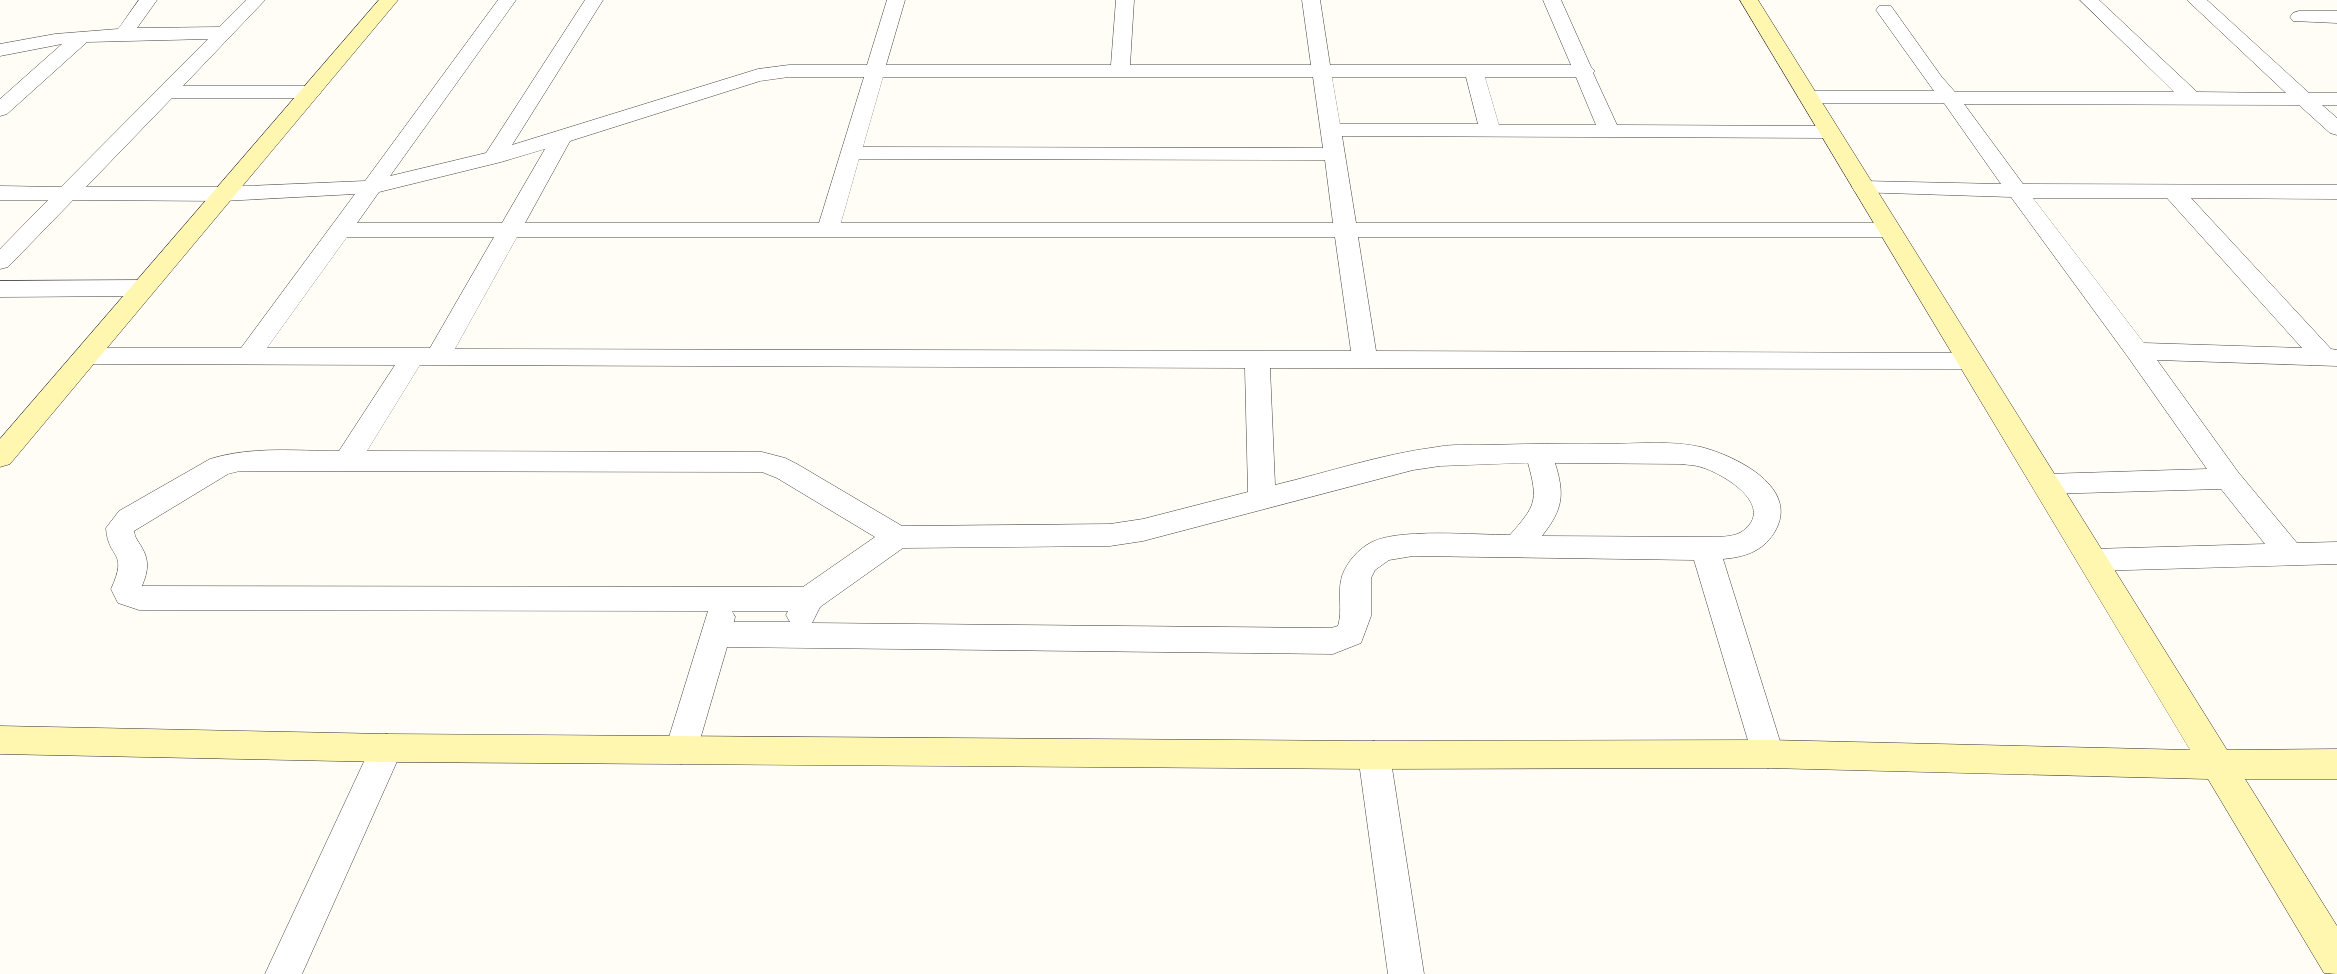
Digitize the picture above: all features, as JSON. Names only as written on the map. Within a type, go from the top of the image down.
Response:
[{"type":"street","points":[[124,33],[148,0]]},
{"type":"street","points":[[0,262],[256,0]]},
{"type":"street","points":[[0,457],[389,0]]},
{"type":"street","points":[[248,356],[507,0]]},
{"type":"street","points":[[494,158],[594,0]]},
{"type":"street","points":[[828,230],[896,0]]},
{"type":"street","points":[[1120,72],[1125,0]]},
{"type":"street","points":[[1311,0],[1364,358]]},
{"type":"street","points":[[1552,0],[1585,72],[1609,131]]},
{"type":"street","points":[[1749,0],[2337,960]]},
{"type":"street","points":[[2089,0],[2192,98]]},
{"type":"street","points":[[2196,0],[2337,129]]},
{"type":"street","points":[[1885,10],[1934,80],[1950,98],[1996,163],[2138,351],[2228,479],[2289,554]]},
{"type":"street","points":[[2299,17],[2337,17]]},
{"type":"street","points":[[0,50],[82,36],[124,33],[223,33]]},
{"type":"street","points":[[0,110],[82,36]]},
{"type":"street","points":[[0,193],[223,194],[371,188],[494,158],[758,75],[789,70],[875,72],[1585,72]]},
{"type":"street","points":[[1474,72],[1490,130]]},
{"type":"street","points":[[168,92],[311,92]]},
{"type":"street","points":[[1808,97],[2337,99]]},
{"type":"street","points":[[1330,130],[1829,132]]},
{"type":"street","points":[[347,461],[425,357],[509,230],[563,135]]},
{"type":"street","points":[[851,153],[1334,154]]},
{"type":"street","points":[[1863,188],[2018,191],[2337,192]]},
{"type":"street","points":[[2173,190],[2331,358]]},
{"type":"street","points":[[340,230],[1890,230]]},
{"type":"street","points":[[0,289],[144,288]]},
{"type":"street","points":[[2138,351],[2331,358]]},
{"type":"street","points":[[86,356],[1969,360]]},
{"type":"street","points":[[1257,359],[1262,498]]},
{"type":"street","points":[[1518,545],[1544,514],[1550,500],[1548,484],[1538,453]]},
{"type":"street","points":[[715,634],[1333,641],[1350,634],[1356,616],[1356,578],[1365,562],[1382,550],[1414,545],[1705,549],[1745,544],[1761,531],[1768,516],[1766,501],[1754,484],[1726,466],[1704,458],[1681,454],[1538,453],[1440,456],[1412,460],[1125,534],[897,537],[787,471],[775,465],[762,462],[231,462],[220,466],[129,519],[120,528],[119,535],[132,552],[135,564],[133,575],[126,589],[128,595],[139,598],[808,599]]},
{"type":"street","points":[[2046,484],[2228,479]]},
{"type":"street","points":[[794,635],[808,599],[897,537]]},
{"type":"street","points":[[1705,549],[1768,754]]},
{"type":"street","points":[[2092,560],[2337,553]]},
{"type":"street","points":[[681,750],[726,598]]},
{"type":"street","points":[[0,740],[388,748],[1374,755],[1768,754],[2219,765],[2337,764]]},
{"type":"street","points":[[283,974],[388,748]]},
{"type":"street","points":[[1374,755],[1406,974]]}]
